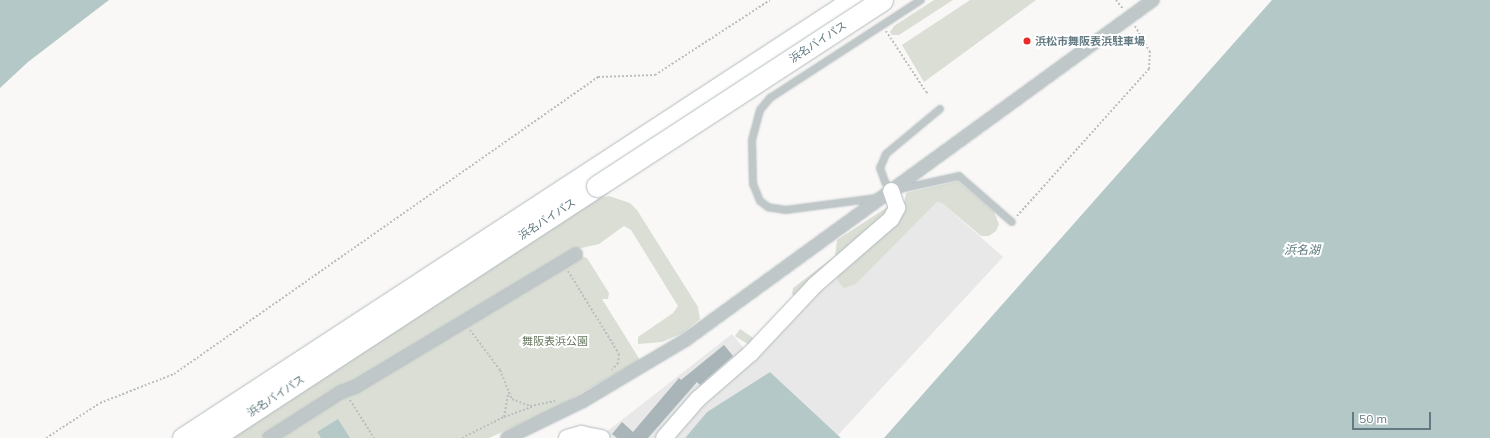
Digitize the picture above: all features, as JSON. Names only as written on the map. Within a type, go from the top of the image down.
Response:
[{"type":"highway","name":"浜名バイパス","points":[[212,438],[592,180],[853,0]]},
{"type":"highway","name":"浜名バイパス","points":[[183,438],[592,180],[882,0]]},
{"type":"street","points":[[507,438],[583,401],[687,339],[1153,0]]},
{"type":"street","points":[[664,438],[698,399],[750,354],[815,285],[891,219],[897,208],[897,202],[887,194]]},
{"type":"street","points":[[269,438],[341,392],[355,387],[576,254]]},
{"type":"street","points":[[567,438],[581,434],[602,438]]},
{"type":"lane","points":[[921,0],[770,98],[760,110],[752,140],[753,184],[756,193],[768,207],[786,210],[887,194],[959,176],[1012,222]]},
{"type":"lane","points":[[887,194],[881,176],[882,160],[892,147],[940,109]]},
{"type":"path","points":[[46,438],[100,403],[174,374],[598,77],[655,75],[770,0]]},
{"type":"path","points":[[1116,0],[1124,10]]},
{"type":"path","points":[[1012,222],[1146,74],[1151,61],[1150,52],[1134,25]]},
{"type":"path","points":[[887,33],[926,92],[930,94]]},
{"type":"path","points":[[564,265],[618,354],[616,366],[607,373]]},
{"type":"path","points":[[466,324],[500,370],[508,394],[504,417]]},
{"type":"path","points":[[346,394],[374,438]]},
{"type":"path","points":[[508,394],[523,405],[536,405]]},
{"type":"path","points":[[462,438],[504,417],[536,405],[560,400]]},
{"type":"shaded area","points":[[937,202],[942,203],[1003,257],[838,435],[770,372],[707,412],[685,438],[671,438],[702,403],[840,270],[856,284]]},
{"type":"shaded area","points":[[732,334],[746,351],[656,438],[612,438],[605,433]]},
{"type":"green space","points":[[934,0],[953,0],[899,35],[892,35],[890,32],[894,26]]},
{"type":"green space","points":[[970,0],[1036,0],[924,82],[902,45]]},
{"type":"green space","points":[[958,181],[994,212],[999,224],[996,231],[989,236],[981,236],[942,203],[937,202],[856,284],[844,288],[839,283],[837,276],[903,209],[906,193]]},
{"type":"green space","points":[[609,196],[630,203],[637,210],[698,307],[700,319],[683,333],[662,342],[638,344],[638,337],[673,313],[678,306],[631,230],[624,226],[599,244],[577,249],[354,384],[339,389],[261,438],[232,438],[597,199]]},
{"type":"green space","points":[[889,206],[890,211],[794,296],[792,294],[793,288],[835,256],[837,240]]},
{"type":"green space","name":"舞阪表浜公園","points":[[581,256],[587,258],[609,293],[608,299],[602,299],[640,360],[551,410],[489,438],[277,438],[343,396],[577,258],[579,261]]},
{"type":"green space","points":[[740,329],[752,337],[753,340],[749,345],[735,336]]},
{"type":"water","points":[[0,0],[109,0],[28,62],[0,88]]},
{"type":"water","name":"浜名湖","points":[[1272,0],[1490,0],[1490,438],[884,438]]},
{"type":"water","points":[[770,372],[841,438],[685,438],[707,412]]},
{"type":"water","points":[[338,419],[350,438],[321,438],[317,432]]},
{"type":"building","points":[[724,345],[733,356],[700,385],[697,382],[648,438],[617,438],[612,434],[622,422],[633,432],[679,378],[681,380]]},
{"type":"place","name":"浜松市舞阪表浜駐車場","points":[[1027,41]]}]
